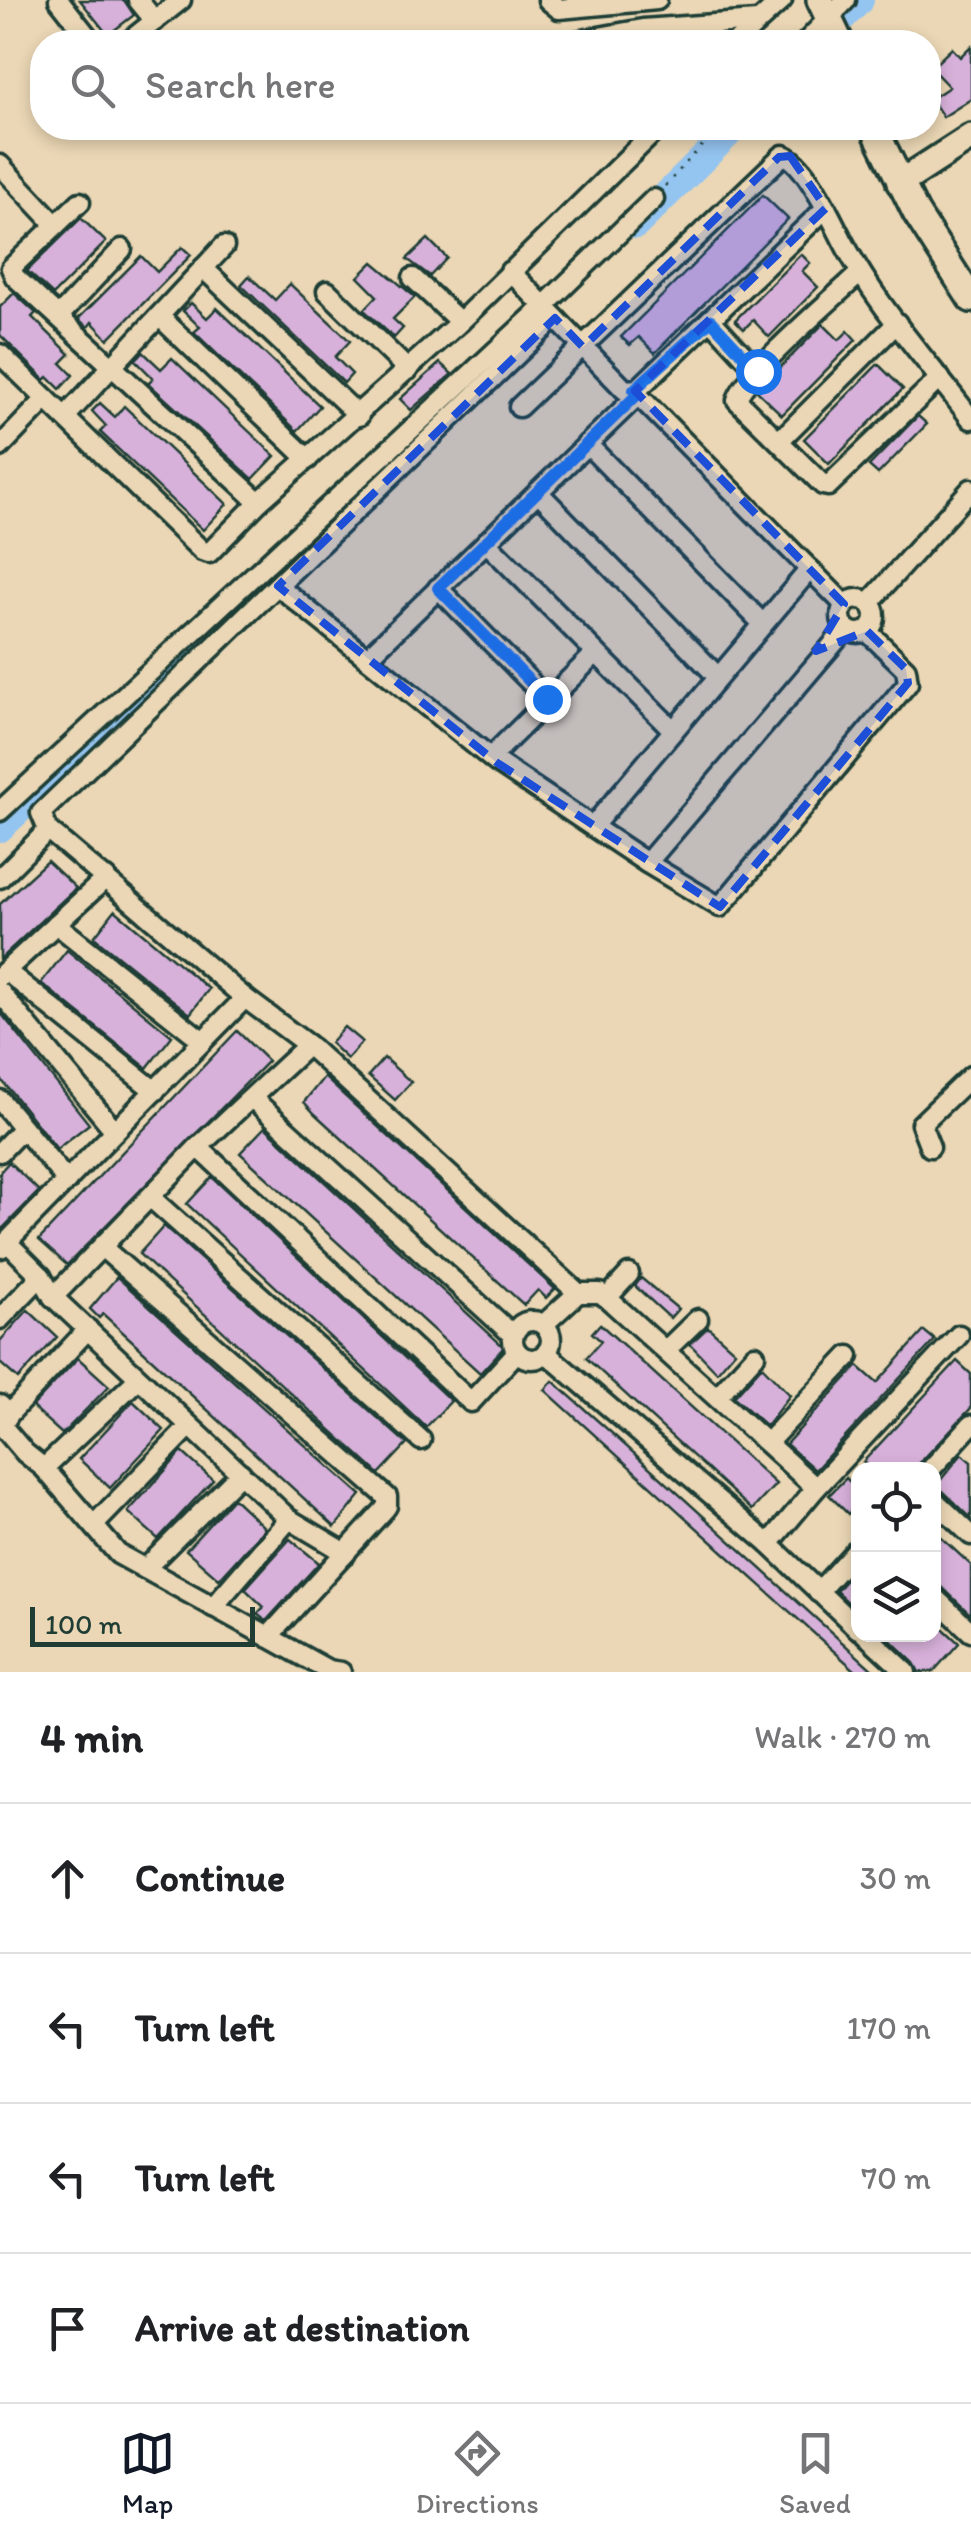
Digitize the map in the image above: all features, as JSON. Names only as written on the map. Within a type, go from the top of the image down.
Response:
[{"type":"street","points":[[59,0],[83,30]]},
{"type":"street","points":[[138,0],[155,21]]},
{"type":"street","points":[[143,30],[181,0]]},
{"type":"street","points":[[548,0],[558,9],[657,0]]},
{"type":"street","points":[[747,30],[782,0]]},
{"type":"street","points":[[814,30],[831,6]]},
{"type":"street","points":[[692,30],[756,21]]},
{"type":"street","points":[[900,183],[971,137]]},
{"type":"street","points":[[0,354],[202,552],[210,553],[259,502],[460,322],[644,140]]},
{"type":"street","points":[[880,140],[900,183],[968,290]]},
{"type":"street","points":[[519,408],[779,157],[787,155],[794,159],[826,208],[860,273],[971,419]]},
{"type":"street","points":[[0,165],[56,225]]},
{"type":"street","points":[[578,1293],[308,1045],[245,998],[48,830],[41,814],[278,586],[550,312],[654,198]]},
{"type":"street","points":[[12,268],[80,202]]},
{"type":"street","points":[[368,658],[826,208]]},
{"type":"street","points":[[65,417],[224,246]]},
{"type":"street","points":[[59,316],[122,249]]},
{"type":"street","points":[[0,250],[15,277],[259,502]]},
{"type":"street","points":[[203,268],[358,416]]},
{"type":"street","points":[[510,272],[625,390],[636,392],[844,604]]},
{"type":"street","points":[[860,273],[758,371],[738,392],[737,400],[823,485],[831,486],[940,378]]},
{"type":"street","points":[[413,278],[460,322]]},
{"type":"street","points":[[327,291],[408,370]]},
{"type":"street","points":[[0,811],[550,312]]},
{"type":"street","points":[[159,316],[308,459]]},
{"type":"street","points":[[711,320],[758,371]]},
{"type":"street","points":[[780,441],[896,323]]},
{"type":"street","points":[[0,447],[46,399]]},
{"type":"street","points":[[587,444],[763,624]]},
{"type":"street","points":[[869,602],[971,489]]},
{"type":"street","points":[[538,492],[718,676]]},
{"type":"street","points":[[486,542],[673,730]]},
{"type":"street","points":[[592,826],[810,569]]},
{"type":"street","points":[[278,586],[490,757],[647,863],[720,907],[908,683],[906,669],[867,631]]},
{"type":"street","points":[[438,588],[547,699]]},
{"type":"street","points":[[854,598],[869,602],[875,617],[867,631],[856,633],[846,629],[840,614],[844,604],[854,598]]},
{"type":"street","points":[[647,863],[846,629]]},
{"type":"street","points":[[490,757],[596,653]]},
{"type":"street","points":[[0,878],[48,830]]},
{"type":"street","points":[[106,878],[3,974],[154,1091]]},
{"type":"street","points":[[56,924],[203,1041]]},
{"type":"street","points":[[0,992],[116,1131]]},
{"type":"street","points":[[245,998],[4,1246],[40,1276],[53,1297],[288,1519],[346,1554]]},
{"type":"street","points":[[53,1297],[198,1147],[308,1045]]},
{"type":"street","points":[[930,1147],[921,1124],[971,1076]]},
{"type":"street","points":[[253,1099],[533,1358],[546,1352],[551,1340],[542,1325]]},
{"type":"street","points":[[0,1100],[67,1181]]},
{"type":"street","points":[[0,1152],[23,1128]]},
{"type":"street","points":[[198,1147],[471,1402],[515,1344],[524,1324],[542,1325],[578,1293],[600,1293],[816,1488]]},
{"type":"street","points":[[150,1198],[421,1440]]},
{"type":"street","points":[[103,1248],[387,1497],[388,1506],[268,1637]]},
{"type":"street","points":[[608,1298],[629,1274]]},
{"type":"street","points":[[0,1319],[40,1276]]},
{"type":"street","points":[[666,1350],[698,1318]]},
{"type":"street","points":[[88,1328],[4,1409],[2,1426],[118,1554],[332,1672]]},
{"type":"street","points":[[769,1544],[816,1488],[960,1336]]},
{"type":"street","points":[[546,1352],[769,1544],[851,1623]]},
{"type":"street","points":[[717,1397],[755,1356]]},
{"type":"street","points":[[767,1443],[849,1356]]},
{"type":"street","points":[[44,1468],[138,1379]]},
{"type":"street","points":[[94,1525],[189,1426]]},
{"type":"street","points":[[939,1462],[968,1435]]},
{"type":"street","points":[[145,1569],[241,1472]]},
{"type":"street","points":[[941,1507],[971,1535]]},
{"type":"street","points":[[213,1606],[288,1519]]},
{"type":"street","points":[[818,1592],[854,1552]]},
{"type":"street","points":[[941,1604],[971,1632]]},
{"type":"street","points":[[874,1642],[906,1672]]},
{"type":"path","points":[[654,198],[707,140]]},
{"type":"highlighted area","points":[[790,156],[826,208],[635,391],[844,604],[816,651],[867,631],[906,669],[908,683],[720,907],[496,762],[278,586],[555,318],[583,347],[779,157]]},
{"type":"green space","points":[[541,314],[0,828],[0,811]]},
{"type":"building","points":[[80,0],[124,0],[134,15],[114,30],[104,30]]},
{"type":"building","points":[[971,46],[971,99],[943,117],[941,92],[949,87],[941,79],[941,58],[952,48],[960,57]]},
{"type":"building","points":[[763,195],[788,219],[655,353],[639,337],[630,345],[621,337]]},
{"type":"building","points":[[81,218],[106,242],[53,295],[27,271]]},
{"type":"building","points":[[428,239],[447,258],[430,276],[407,259]]},
{"type":"building","points":[[182,247],[191,255],[108,339],[92,322],[88,327],[78,319],[141,256],[157,272]]},
{"type":"building","points":[[801,254],[810,263],[802,271],[818,287],[769,337],[753,320],[744,329],[735,320]]},
{"type":"building","points":[[373,262],[415,297],[393,319],[403,328],[394,338],[364,310],[377,296],[358,277]]},
{"type":"building","points":[[249,276],[275,300],[290,284],[350,341],[335,357],[352,374],[344,383],[241,285]]},
{"type":"building","points":[[14,293],[70,354],[61,363],[73,375],[60,389],[48,377],[45,380],[0,335],[0,307]]},
{"type":"building","points":[[191,303],[207,318],[217,308],[320,406],[297,431],[194,332],[200,327],[183,311]]},
{"type":"building","points":[[823,324],[839,340],[848,331],[856,340],[782,415],[757,391]]},
{"type":"building","points":[[143,352],[161,369],[172,358],[275,456],[253,479],[148,383],[153,378],[135,360]]},
{"type":"building","points":[[440,363],[452,374],[411,410],[400,399]]},
{"type":"building","points":[[878,364],[903,389],[829,464],[804,439]]},
{"type":"building","points":[[100,403],[115,417],[124,406],[227,504],[203,530],[100,432],[106,426],[92,411]]},
{"type":"building","points":[[918,416],[927,424],[878,474],[869,466]]},
{"type":"building","points":[[47,861],[76,888],[0,959],[0,904]]},
{"type":"building","points":[[115,910],[209,989],[190,1014],[94,937]]},
{"type":"building","points":[[67,950],[172,1036],[147,1068],[41,983]]},
{"type":"building","points":[[0,1012],[89,1124],[57,1149],[0,1078]]},
{"type":"building","points":[[344,1027],[362,1042],[347,1059],[330,1043]]},
{"type":"building","points":[[237,1031],[268,1061],[67,1265],[39,1240]]},
{"type":"building","points":[[384,1058],[411,1082],[395,1100],[368,1076]]},
{"type":"building","points":[[324,1077],[555,1289],[546,1298],[538,1290],[524,1305],[315,1114],[304,1102]]},
{"type":"building","points":[[265,1127],[504,1347],[480,1373],[240,1153]]},
{"type":"building","points":[[9,1162],[39,1191],[0,1231],[0,1172]]},
{"type":"building","points":[[212,1177],[451,1401],[426,1427],[187,1204]]},
{"type":"building","points":[[164,1226],[407,1444],[379,1474],[139,1254]]},
{"type":"building","points":[[117,1277],[361,1495],[335,1527],[103,1314],[99,1318],[90,1309]]},
{"type":"building","points":[[641,1278],[678,1309],[670,1318],[635,1286]]},
{"type":"building","points":[[28,1310],[57,1337],[18,1379],[0,1363],[0,1341]]},
{"type":"building","points":[[600,1324],[776,1484],[752,1510],[586,1358],[601,1341],[592,1333]]},
{"type":"building","points":[[708,1327],[735,1351],[717,1372],[690,1344]]},
{"type":"building","points":[[924,1331],[935,1340],[815,1470],[786,1444],[858,1366],[877,1383]]},
{"type":"building","points":[[78,1358],[109,1386],[62,1434],[32,1407]]},
{"type":"building","points":[[957,1361],[971,1374],[971,1408],[920,1462],[863,1462]]},
{"type":"building","points":[[762,1366],[790,1395],[766,1426],[734,1397]]},
{"type":"building","points":[[553,1381],[875,1672],[857,1672],[730,1558],[545,1390]]},
{"type":"building","points":[[133,1401],[164,1430],[110,1488],[79,1459]]},
{"type":"building","points":[[182,1452],[213,1480],[158,1539],[128,1512]]},
{"type":"building","points":[[962,1454],[971,1462],[971,1518],[941,1490],[941,1480]]},
{"type":"building","points":[[846,1478],[851,1483],[851,1511],[848,1514],[829,1495]]},
{"type":"building","points":[[233,1498],[265,1528],[219,1579],[186,1550]]},
{"type":"building","points":[[941,1537],[971,1565],[971,1615],[943,1588]]},
{"type":"building","points":[[290,1539],[319,1563],[266,1621],[257,1614],[264,1607],[245,1589]]},
{"type":"building","points":[[851,1574],[851,1605],[836,1591]]},
{"type":"building","points":[[941,1626],[959,1643],[933,1672],[919,1672],[892,1642],[941,1642]]},
{"type":"waterway","points":[[830,30],[860,0]]},
{"type":"waterway","points":[[636,225],[722,140]]},
{"type":"waterway","points":[[0,828],[340,506]]},
{"type":"route","points":[[547,699],[438,588],[638,394],[634,390],[711,320],[758,371]]}]
